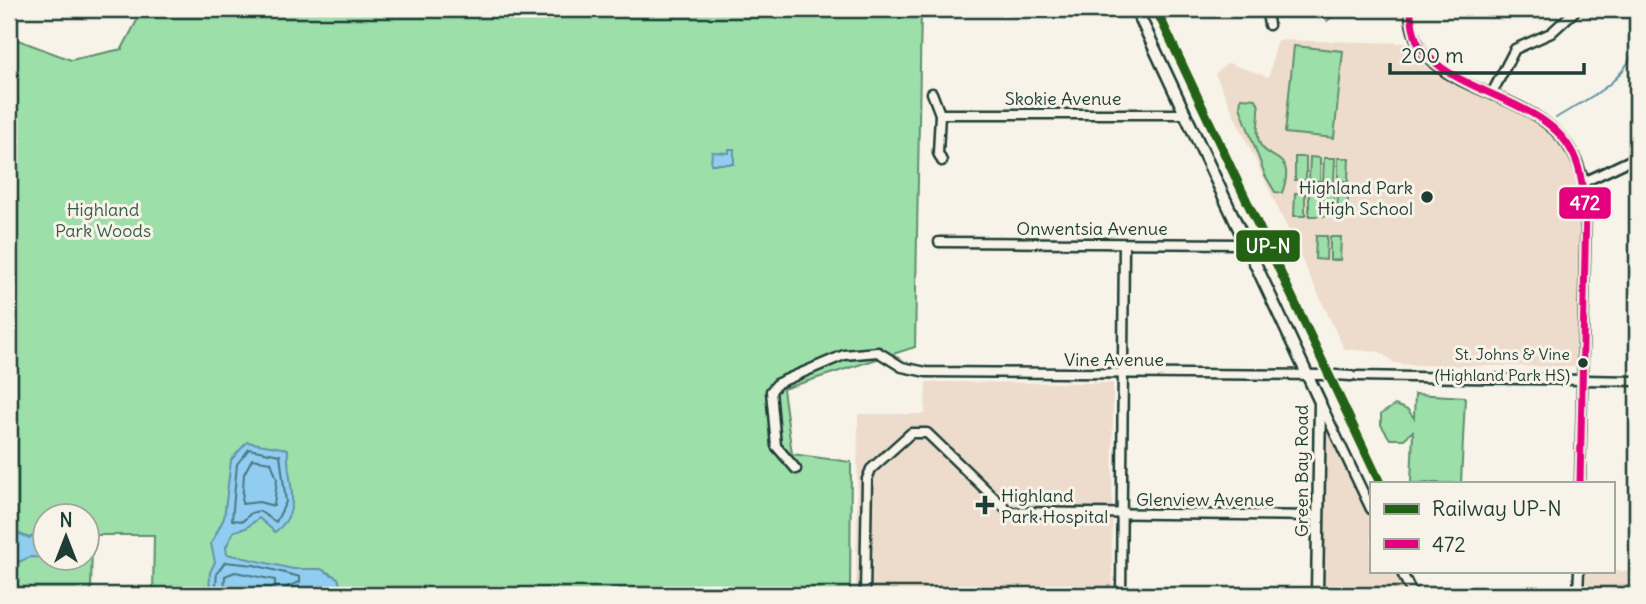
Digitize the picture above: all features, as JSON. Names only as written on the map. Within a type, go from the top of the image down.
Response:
[{"type":"main road","name":"Green Bay Road","points":[[1136,9],[1320,402],[1317,595]]},
{"type":"street","points":[[1204,9],[1262,10],[1267,13],[1269,25]]},
{"type":"street","points":[[1492,93],[1515,49],[1551,33],[1577,9]]},
{"type":"street","points":[[1410,13],[1414,38],[1430,62],[1534,113],[1560,134],[1577,160],[1584,182],[1580,482]]},
{"type":"street","points":[[932,93],[940,114],[938,153],[942,161]]},
{"type":"street","name":"Skokie Avenue","points":[[940,114],[1186,114]]},
{"type":"street","points":[[1584,182],[1637,157]]},
{"type":"street","name":"Onwentsia Avenue","points":[[939,242],[1245,244]]},
{"type":"street","points":[[1121,595],[1124,244]]},
{"type":"street","name":"Vine Avenue","points":[[796,469],[776,446],[771,391],[778,383],[844,355],[878,352],[902,367],[926,372],[1326,375]]},
{"type":"street","points":[[1336,375],[1637,381]]},
{"type":"street","points":[[1320,402],[1370,507]]},
{"type":"street","name":"Glenview Avenue","points":[[865,595],[867,479],[871,469],[911,433],[927,433],[1009,512],[1317,516]]},
{"type":"street","points":[[1402,572],[1413,595]]},
{"type":"street","points":[[1578,595],[1579,572]]},
{"type":"shaded area","name":"Highland Park High School","points":[[1277,40],[1409,43],[1425,66],[1456,84],[1529,116],[1561,143],[1577,173],[1582,205],[1577,367],[1411,365],[1395,363],[1380,352],[1344,349],[1215,74],[1228,63],[1269,77]]},
{"type":"shaded area","name":"Highland Park Hospital","points":[[926,382],[1113,383],[1112,595],[856,595],[858,414],[925,414]]},
{"type":"shaded area","points":[[1327,427],[1370,517],[1370,572],[1396,572],[1408,595],[1323,595],[1323,429]]},
{"type":"shaded area","points":[[1637,571],[1637,595],[1586,595],[1586,572]]},
{"type":"green space","name":"Highland Park Woods","points":[[9,9],[13,38],[71,60],[122,49],[143,9],[921,9],[915,347],[783,389],[792,454],[851,462],[850,595],[153,595],[154,535],[102,535],[102,503],[32,503],[32,572],[91,572],[91,595],[9,595]]},
{"type":"green space","points":[[1294,46],[1343,51],[1334,138],[1285,133]]},
{"type":"green space","points":[[1241,98],[1256,99],[1260,144],[1284,164],[1286,171],[1282,193],[1275,192],[1265,175],[1240,107]]},
{"type":"green space","points":[[1295,157],[1306,157],[1306,180],[1295,180]]},
{"type":"green space","points":[[1310,157],[1320,158],[1320,181],[1309,180]]},
{"type":"green space","points":[[1324,158],[1335,158],[1334,181],[1323,181]]},
{"type":"green space","points":[[1338,158],[1349,158],[1348,181],[1338,181]]},
{"type":"green space","points":[[1295,193],[1305,193],[1305,216],[1294,216]]},
{"type":"green space","points":[[1309,193],[1320,193],[1319,216],[1309,216]]},
{"type":"green space","points":[[1323,193],[1334,193],[1334,216],[1323,216]]},
{"type":"green space","points":[[1338,193],[1348,193],[1348,217],[1337,216]]},
{"type":"green space","points":[[1316,236],[1327,236],[1326,260],[1315,259]]},
{"type":"green space","points":[[1330,237],[1341,237],[1340,260],[1330,260]]},
{"type":"green space","points":[[1415,394],[1465,397],[1461,482],[1411,482],[1413,431],[1404,439],[1390,439],[1381,425],[1381,414],[1395,405],[1408,410],[1414,418]]},
{"type":"water","points":[[729,149],[734,149],[734,164],[711,164],[712,152],[729,153]]},
{"type":"water","points":[[247,442],[288,449],[292,503],[290,513],[275,532],[259,518],[246,528],[234,531],[226,547],[227,554],[293,569],[321,569],[338,578],[340,585],[330,589],[311,588],[276,595],[209,595],[210,572],[215,562],[211,544],[224,518],[231,460]]},
{"type":"water","points":[[9,529],[29,538],[32,536],[32,557],[19,562],[9,558]]},
{"type":"waterway","points":[[1327,21],[1342,9]]},
{"type":"waterway","points":[[1398,9],[1406,11]]},
{"type":"waterway","points":[[1415,12],[1421,9]]},
{"type":"waterway","points":[[1556,118],[1599,92],[1618,76],[1632,55],[1630,37],[1637,27]]},
{"type":"rail line","name":"UP-N","points":[[1156,9],[1380,482]]},
{"type":"transit line","name":"472","points":[[1410,9],[1417,41],[1436,63],[1457,78],[1528,111],[1549,125],[1566,143],[1578,166],[1586,208],[1580,482]]},
{"type":"place","name":"Highland Park High School","points":[[1427,197]]},
{"type":"place","name":"St. Johns & Vine (Highland Park HS)","points":[[1583,363]]},
{"type":"place","name":"Highland Park Hospital","points":[[985,505]]}]
